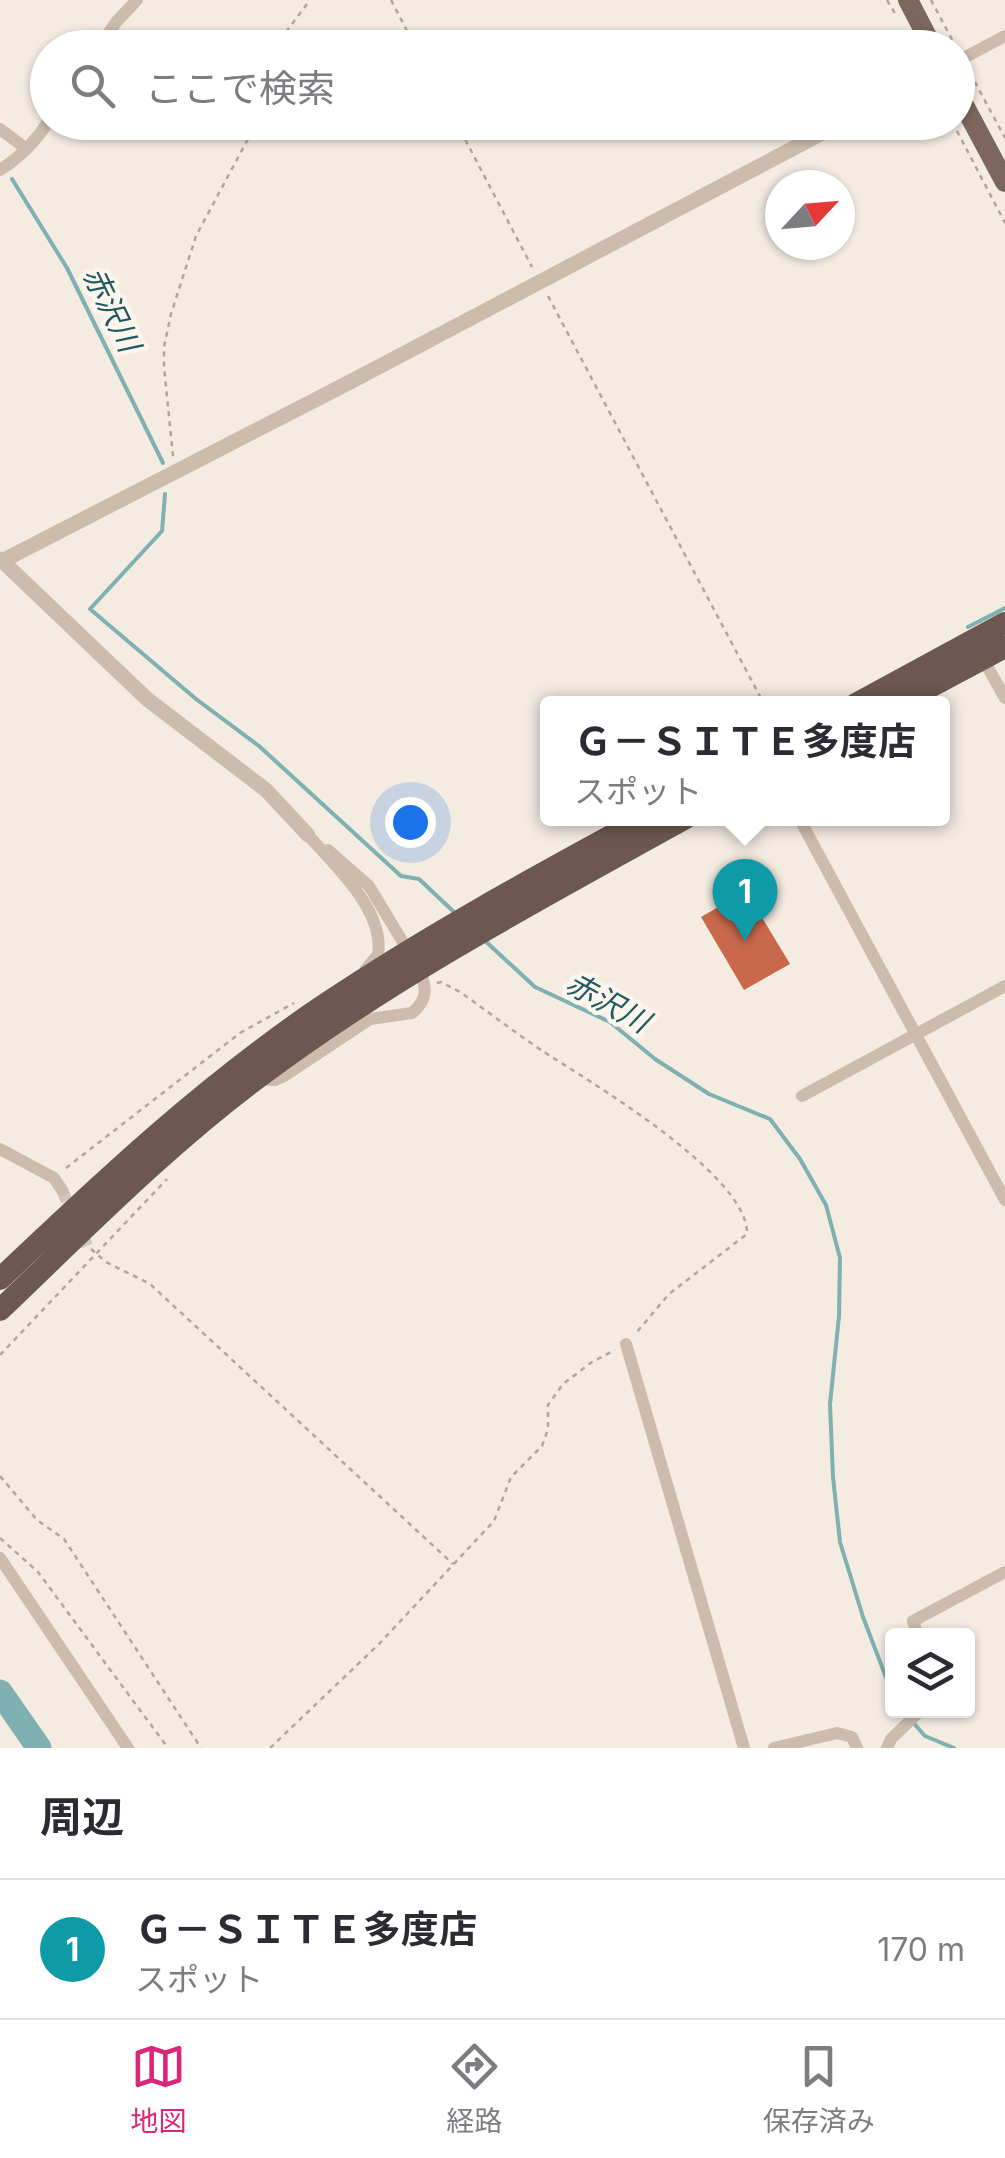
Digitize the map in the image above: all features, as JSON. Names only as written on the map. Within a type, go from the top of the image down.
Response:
[{"type":"highway","points":[[871,696],[1005,623]]},
{"type":"highway","points":[[913,696],[1005,647]]},
{"type":"highway","points":[[480,922],[631,826]]},
{"type":"highway","points":[[0,1280],[136,1150],[238,1067],[322,1006],[670,826]]},
{"type":"highway","points":[[0,1310],[148,1167],[256,1079],[445,941]]},
{"type":"main road","points":[[908,0],[924,30]]},
{"type":"main road","points":[[975,126],[1005,182]]},
{"type":"street","points":[[110,30],[137,0]]},
{"type":"street","points":[[975,49],[1005,36]]},
{"type":"street","points":[[0,129],[24,148]]},
{"type":"street","points":[[0,170],[37,140]]},
{"type":"street","points":[[0,581],[4,563],[809,140]]},
{"type":"street","points":[[4,563],[146,698],[266,790],[358,894],[380,942],[374,962],[322,1006]]},
{"type":"street","points":[[983,659],[1005,698]]},
{"type":"street","points":[[803,826],[1005,1200]]},
{"type":"street","points":[[308,835],[369,886],[404,944]]},
{"type":"street","points":[[256,1079],[275,1080],[284,1076],[370,1019],[412,1013],[424,998],[424,980]]},
{"type":"street","points":[[802,1096],[1005,986]]},
{"type":"street","points":[[0,1150],[58,1184]]},
{"type":"street","points":[[626,1344],[744,1748]]},
{"type":"street","points":[[0,1558],[128,1748]]},
{"type":"street","points":[[915,1628],[913,1621],[1005,1572]]},
{"type":"street","points":[[889,1743],[913,1718]]},
{"type":"street","points":[[774,1748],[837,1733],[852,1737],[857,1748]]},
{"type":"path","points":[[288,30],[310,0]]},
{"type":"path","points":[[391,0],[407,30]]},
{"type":"path","points":[[931,0],[946,30]]},
{"type":"path","points":[[975,85],[1005,138]]},
{"type":"path","points":[[176,472],[164,367],[171,314],[196,236],[247,140]]},
{"type":"path","points":[[465,140],[760,696]]},
{"type":"path","points":[[962,140],[1005,223]]},
{"type":"path","points":[[270,1748],[379,1644],[494,1521],[511,1477],[542,1446],[548,1430],[548,1405],[563,1384],[592,1362],[626,1344],[669,1294],[747,1234],[748,1224],[722,1186],[683,1146],[460,992],[442,982],[424,980]]},
{"type":"path","points":[[58,1184],[240,1033],[292,1004]]},
{"type":"path","points":[[0,1354],[171,1174]]},
{"type":"path","points":[[87,1246],[150,1284],[454,1566]]},
{"type":"path","points":[[0,1476],[37,1520],[64,1538],[201,1748]]},
{"type":"path","points":[[0,1538],[38,1572],[168,1748]]},
{"type":"building","points":[[746,891],[790,964],[744,990],[701,917]]},
{"type":"waterway","name":"赤沢川","points":[[12,179],[67,268],[163,463]]},
{"type":"waterway","name":"赤沢川","points":[[165,494],[162,531],[90,609],[196,699],[259,746],[401,876],[419,879],[454,912]]},
{"type":"waterway","points":[[968,627],[1005,608]]},
{"type":"waterway","name":"赤沢川","points":[[483,939],[535,987],[610,1022],[655,1059],[709,1094],[770,1119],[800,1159],[826,1205],[840,1258],[830,1404],[840,1542],[885,1675]]},
{"type":"waterway","points":[[0,1692],[39,1748]]},
{"type":"waterway","name":"赤沢川","points":[[909,1718],[925,1736],[954,1748]]},
{"type":"tunnel","points":[[62,1190],[87,1246]]},
{"type":"place","name":"Ｇ－ＳＩＴＥ多度店","points":[[745,941]]}]
